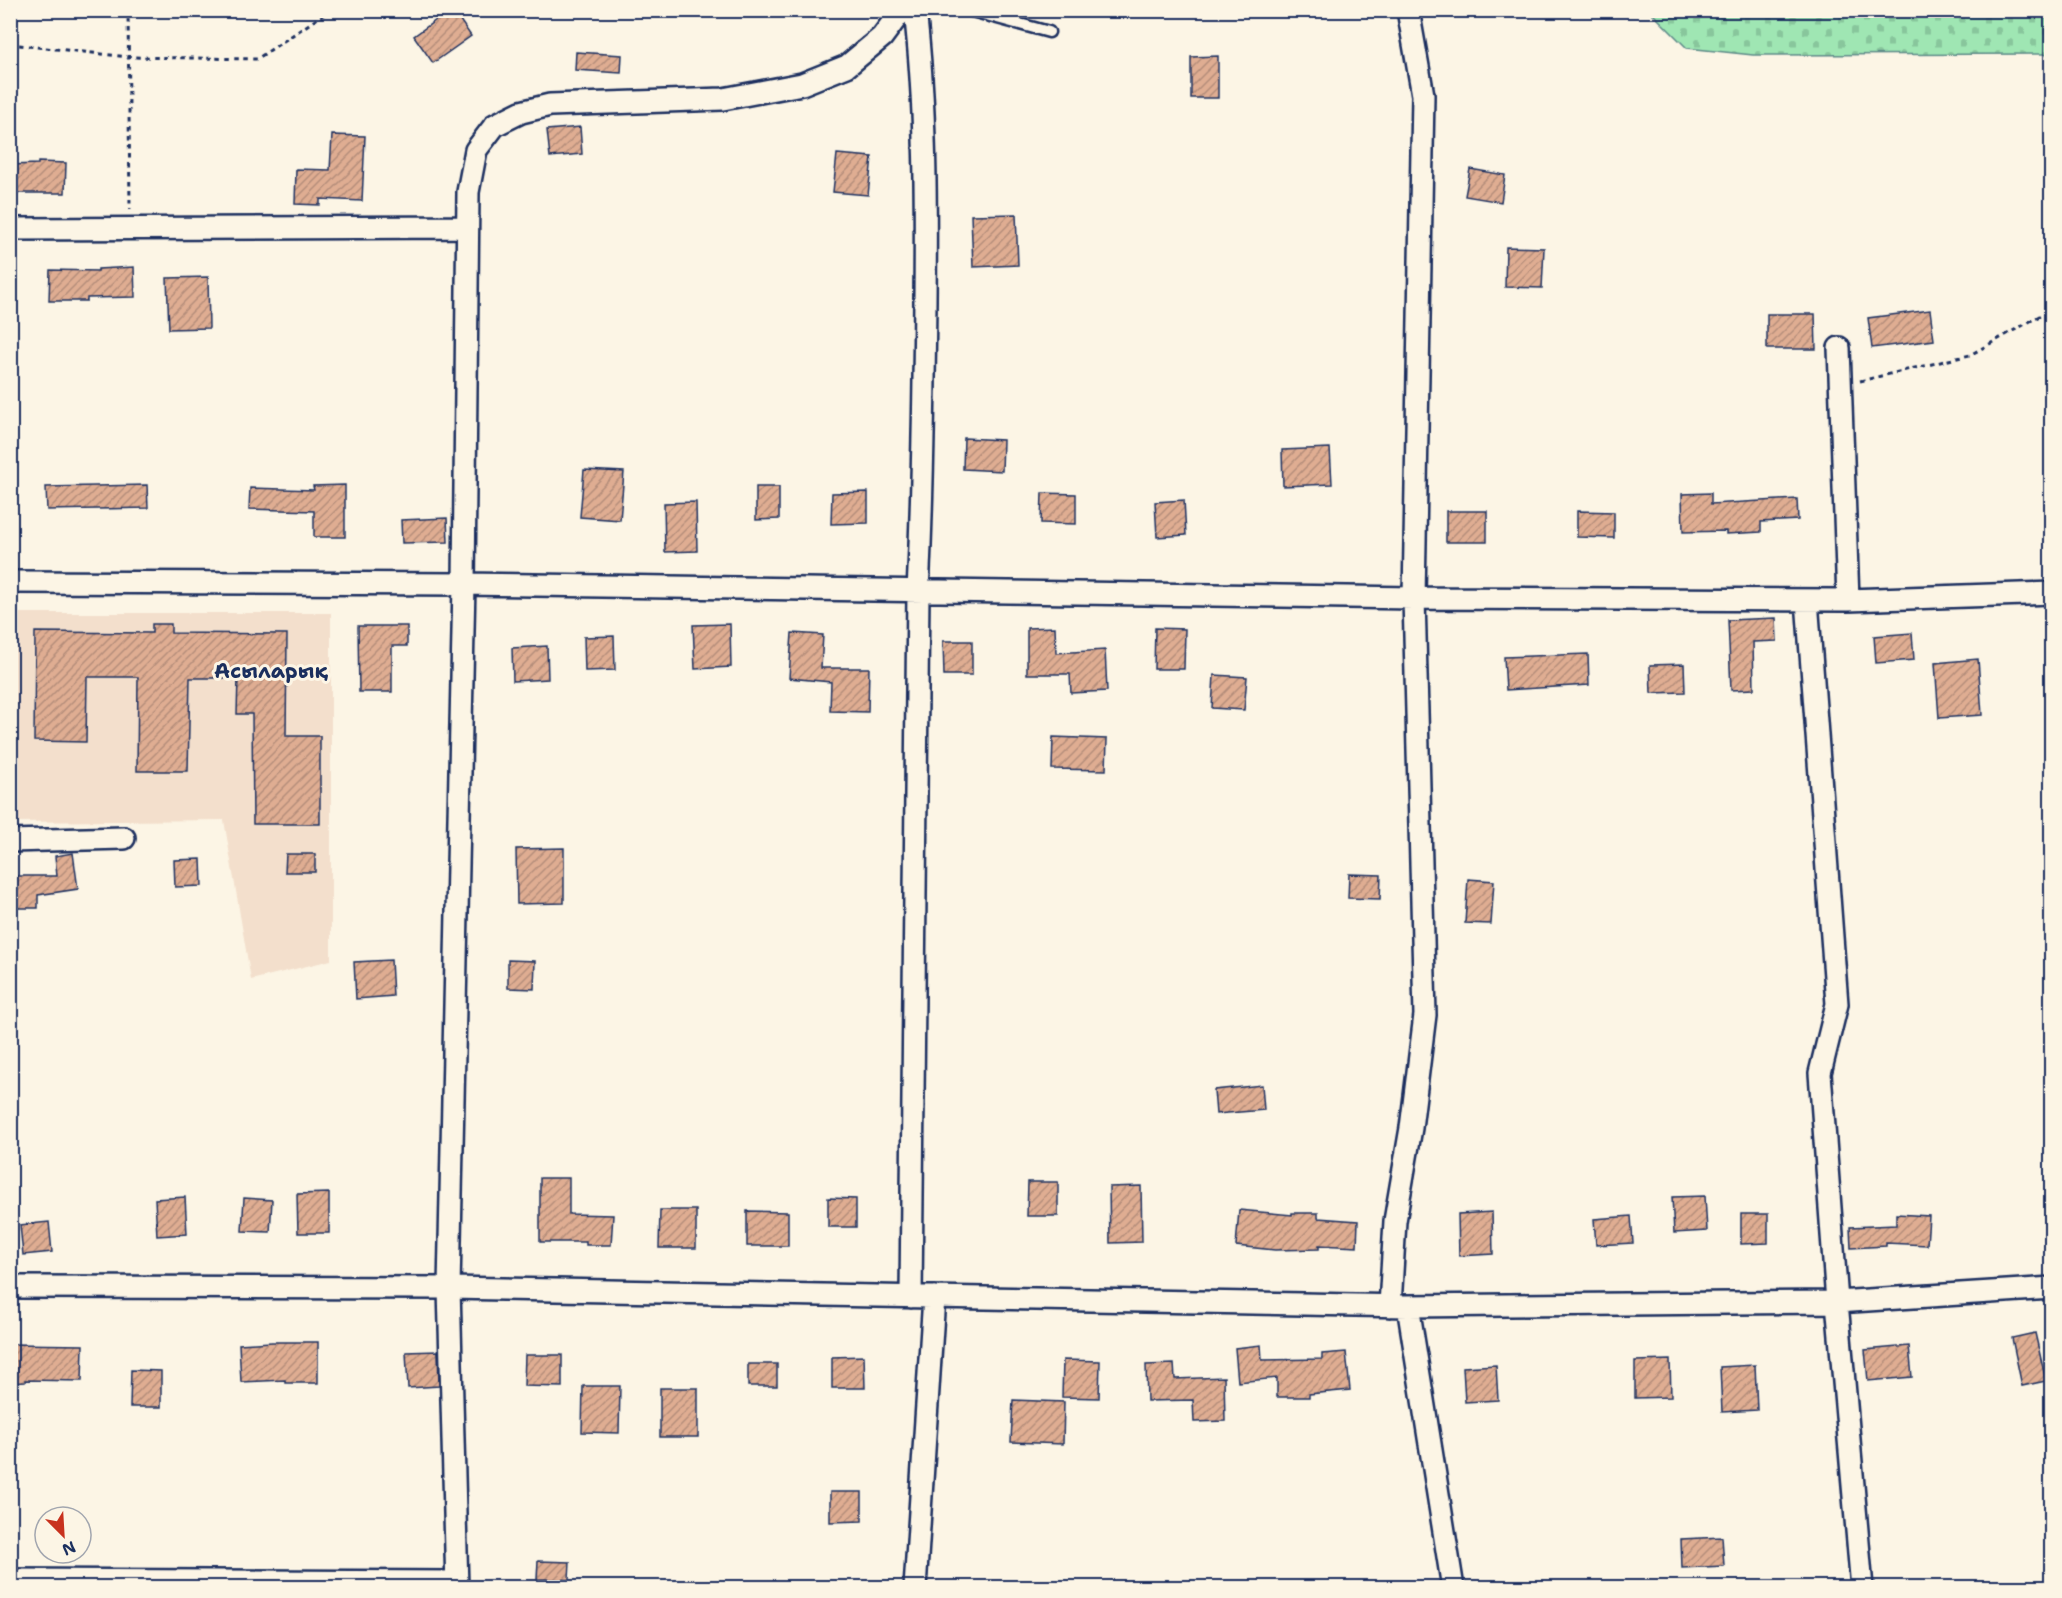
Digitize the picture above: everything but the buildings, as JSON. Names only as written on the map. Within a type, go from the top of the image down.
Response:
[{"type":"street","points":[[10,1580],[457,1585],[449,1288],[464,584],[467,227],[468,192],[476,150],[495,125],[521,112],[550,105],[723,99],[802,84],[847,66],[882,37],[902,10]]},
{"type":"street","points":[[911,1297],[918,591],[924,484],[926,177],[923,94],[915,10]]},
{"type":"street","points":[[1408,10],[1423,95],[1414,598],[1425,1015],[1411,1128],[1395,1221],[1399,1306],[1453,1587]]},
{"type":"street","points":[[10,229],[467,227]]},
{"type":"street","points":[[1839,348],[1848,600]]},
{"type":"street","points":[[10,582],[464,584],[1414,598],[1848,600],[2052,593]]},
{"type":"street","points":[[1807,600],[1837,1004],[1820,1073],[1862,1587]]},
{"type":"street","points":[[10,841],[124,838]]},
{"type":"street","points":[[10,1287],[449,1288],[1399,1306],[1837,1302],[2052,1288]]},
{"type":"street","points":[[915,1587],[934,1298]]},
{"type":"lane","points":[[968,10],[1049,32]]},
{"type":"path","points":[[128,10],[131,228]]},
{"type":"path","points":[[10,44],[129,57],[257,59],[330,10]]},
{"type":"path","points":[[1840,386],[1971,355],[2052,309]]},
{"type":"shaded area","points":[[10,613],[331,613],[331,960],[251,980],[224,820],[11,822]]},
{"type":"green space","points":[[1650,11],[2051,11],[2051,56],[2043,54],[1753,55],[1687,48]]},
{"type":"district","name":"Асыларық","points":[[271,671]]}]
